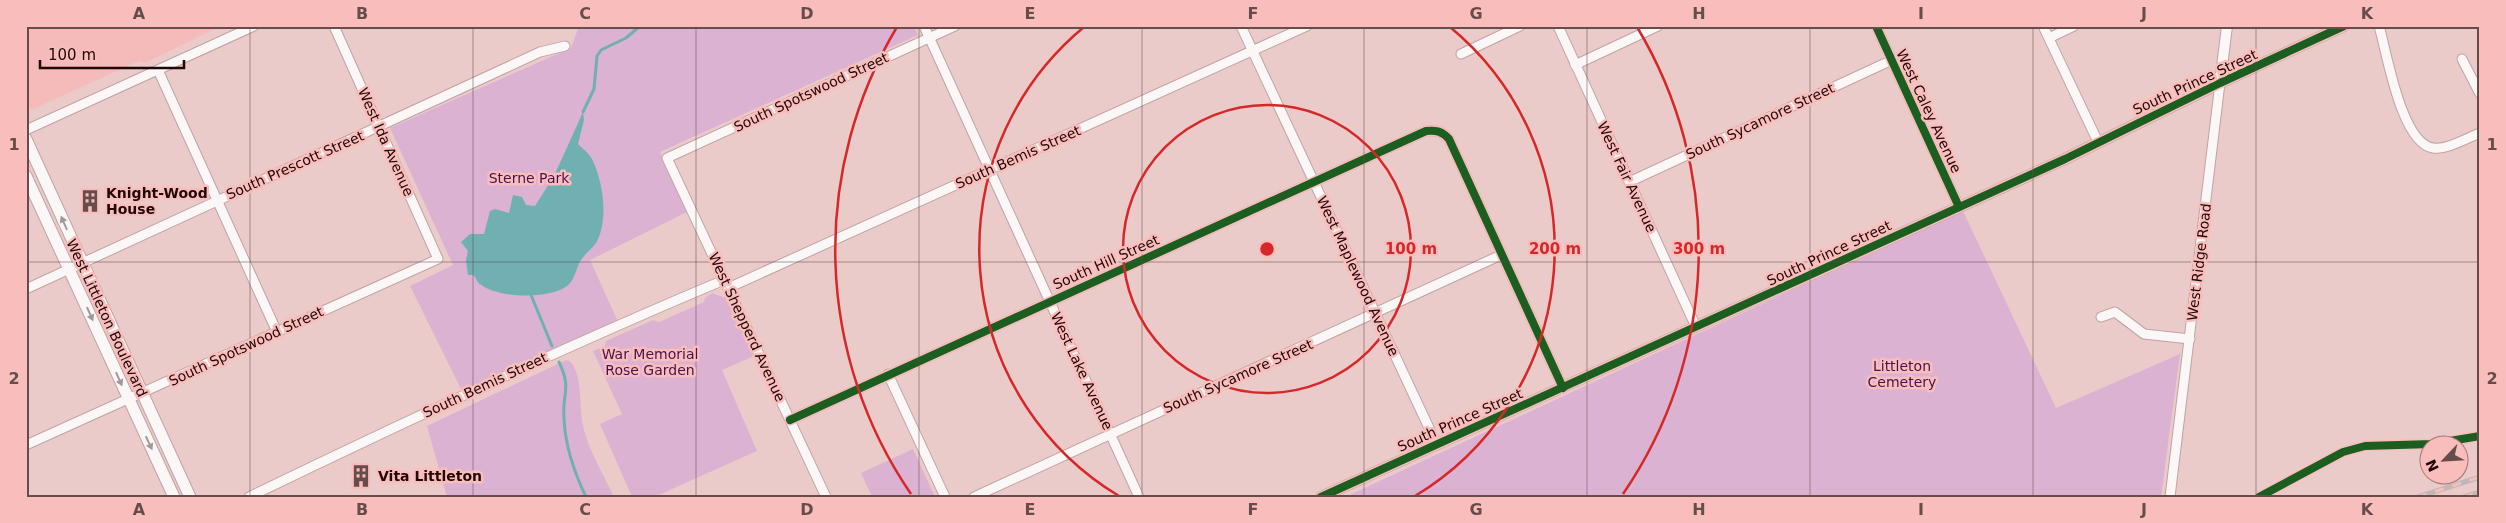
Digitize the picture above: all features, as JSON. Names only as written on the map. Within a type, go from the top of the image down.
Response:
[{"type":"main road","name":"West Littleton Boulevard","points":[[26,139],[190,497]]},
{"type":"main road","name":"West Littleton Boulevard","points":[[26,176],[174,497]]},
{"type":"street","points":[[26,130],[254,26]]},
{"type":"street","name":"West Ida Avenue","points":[[334,26],[438,259]]},
{"type":"street","name":"West Lake Avenue","points":[[924,26],[1140,497]]},
{"type":"street","name":"South Spotswood Street","points":[[667,158],[955,26]]},
{"type":"street","name":"West Maplewood Avenue","points":[[1241,26],[1437,444]]},
{"type":"street","name":"South Bemis Street","points":[[249,497],[428,411],[619,324],[726,284],[989,170],[1307,26]]},
{"type":"street","points":[[1461,54],[1520,26]]},
{"type":"street","name":"West Fair Avenue","points":[[1558,26],[1696,327]]},
{"type":"street","points":[[1575,65],[1658,26]]},
{"type":"street","name":"West Caley Avenue","points":[[1876,26],[1959,207]]},
{"type":"street","points":[[2044,26],[2098,142]]},
{"type":"street","points":[[2049,38],[2074,26]]},
{"type":"street","name":"West Ridge Road","points":[[2170,497],[2227,26]]},
{"type":"street","name":"South Prince Street","points":[[1321,497],[2065,159],[2220,83],[2344,26]]},
{"type":"street","points":[[2379,26],[2396,90],[2416,138],[2433,148],[2442,147],[2480,133]]},
{"type":"street","name":"South Prescott Street","points":[[26,289],[540,52],[565,46]]},
{"type":"street","points":[[2462,59],[2480,94]]},
{"type":"street","name":"South Sycamore Street","points":[[1629,182],[1892,60]]},
{"type":"street","points":[[158,70],[277,332]]},
{"type":"street","name":"South Hill Street","points":[[790,420],[1426,131],[1443,132],[1449,139],[1501,255]]},
{"type":"street","name":"West Shepperd Avenue","points":[[667,158],[826,497]]},
{"type":"street","points":[[1501,255],[1563,388]]},
{"type":"street","name":"South Sycamore Street","points":[[974,497],[1501,255]]},
{"type":"street","name":"South Spotswood Street","points":[[26,445],[438,259]]},
{"type":"street","points":[[2101,317],[2115,312],[2144,334],[2190,339]]},
{"type":"street","points":[[888,374],[945,497]]},
{"type":"shaded area","points":[[26,26],[221,26],[145,63],[139,61],[31,110],[26,99]]},
{"type":"green space","name":"Sterne Park","points":[[579,26],[914,26],[918,35],[660,152],[687,212],[590,260],[619,324],[464,395],[410,286],[453,265],[390,128],[571,48]]},
{"type":"green space","name":"Littleton Cemetery","points":[[1963,211],[2056,408],[2180,354],[2161,497],[1345,497]]},
{"type":"green space","name":"War Memorial Rose Garden","points":[[712,293],[726,298],[754,356],[722,370],[757,451],[654,497],[632,497],[600,424],[622,414],[593,351],[605,346],[606,341],[653,320],[659,322],[704,302],[705,298]]},
{"type":"green space","points":[[566,360],[571,362],[578,377],[582,422],[587,439],[593,456],[614,497],[447,497],[427,426]]},
{"type":"green space","points":[[913,449],[935,497],[872,497],[861,473]]},
{"type":"water","points":[[583,112],[584,120],[578,144],[593,161],[602,190],[603,221],[597,242],[581,260],[573,279],[568,285],[556,292],[521,295],[488,289],[479,283],[473,275],[468,275],[466,260],[468,251],[461,242],[470,234],[484,234],[490,211],[495,209],[509,213],[513,195],[522,197],[526,205],[535,206],[554,176]]},
{"type":"waterway","points":[[583,112],[594,89],[597,56],[601,50],[626,38],[640,26]]},
{"type":"waterway","points":[[531,295],[552,346]]},
{"type":"waterway","points":[[559,362],[566,385],[564,409],[566,439],[574,468],[586,497]]},
{"type":"railway","points":[[2418,497],[2480,477]]},
{"type":"railway","points":[[2464,497],[2480,492]]},
{"type":"cycle path","points":[[1876,26],[1959,207]]},
{"type":"cycle path","points":[[1321,497],[2065,159],[2220,83],[2344,26]]},
{"type":"cycle path","points":[[790,420],[1426,131],[1436,131],[1449,139],[1563,388]]},
{"type":"cycle path","points":[[2259,497],[2343,452],[2365,446],[2432,444],[2480,436]]},
{"type":"place","name":"Knight-Wood House","points":[[90,201]]},
{"type":"place","name":"Vita Littleton","points":[[361,476]]}]
